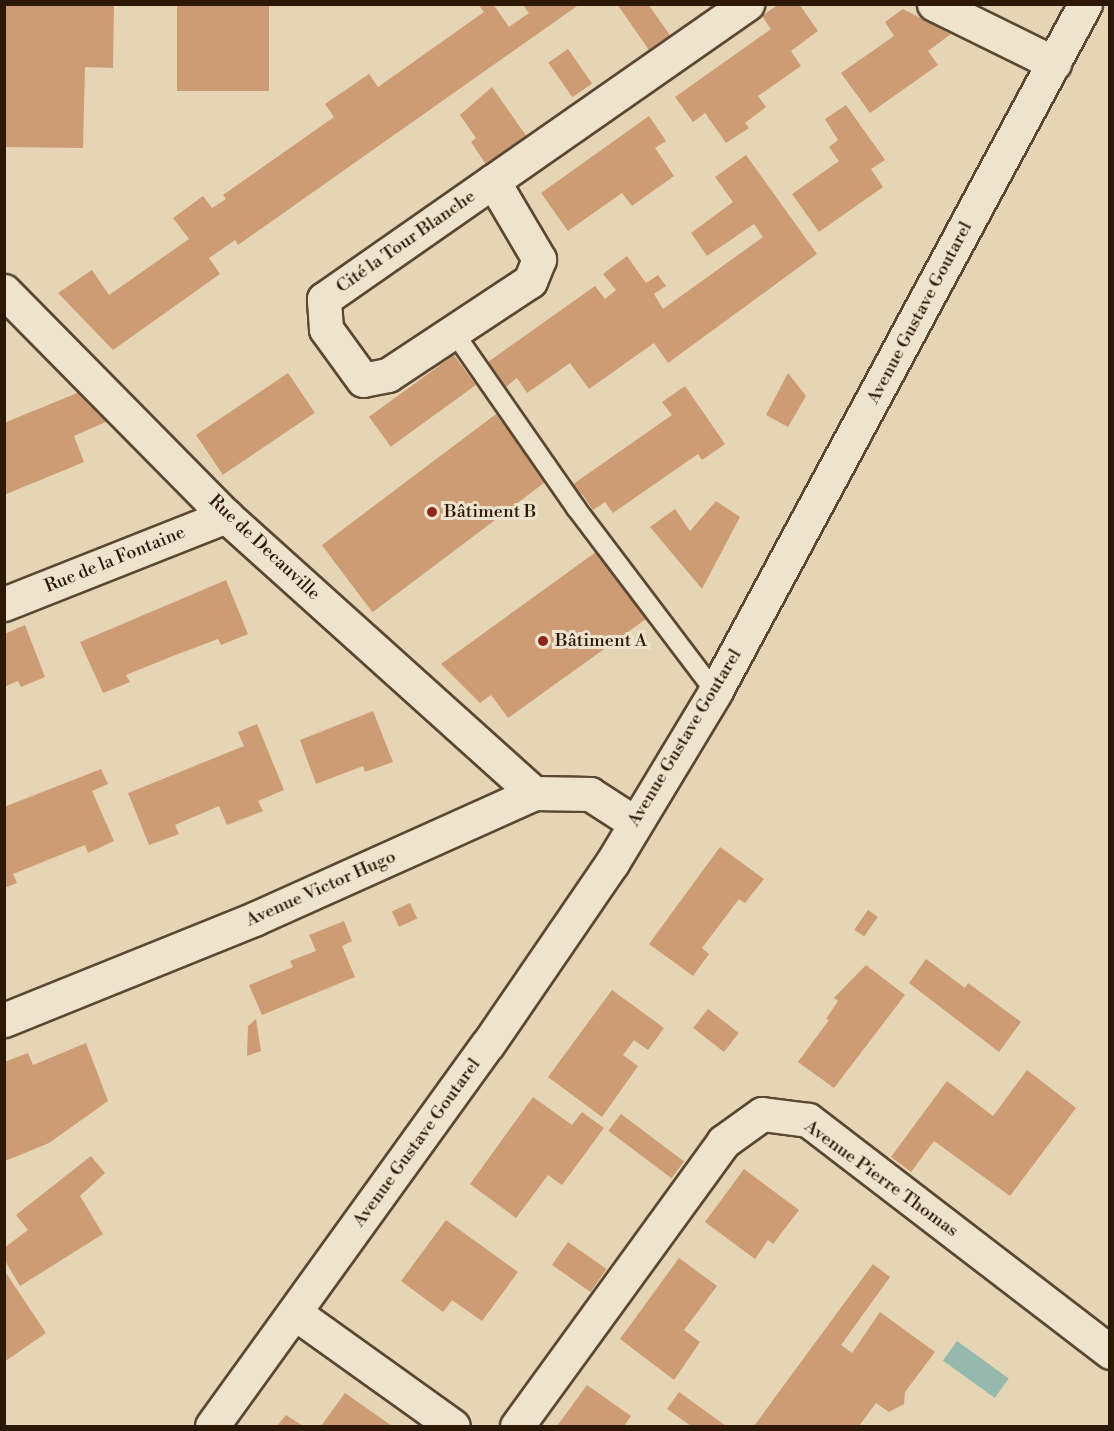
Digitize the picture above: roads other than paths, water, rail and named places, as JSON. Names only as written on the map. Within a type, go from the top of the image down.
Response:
[{"type":"street","name":"Cité la Tour Blanche","points":[[493,181],[539,259],[530,281],[388,375],[363,380],[326,329],[324,300],[493,181],[747,4]]},
{"type":"street","points":[[934,4],[1054,63]]},
{"type":"street","name":"Avenue Gustave Goutarel","points":[[212,1426],[495,1035],[635,824],[715,692],[1085,4]]},
{"type":"street","name":"Rue de Decauville","points":[[4,291],[226,516],[534,793]]},
{"type":"street","name":"Rue de la Fontaine","points":[[4,603],[226,516]]},
{"type":"street","name":"Avenue Victor Hugo","points":[[8,1010],[255,919],[534,793],[590,794],[635,824]]},
{"type":"street","name":"Avenue Pierre Thomas","points":[[517,1426],[723,1142],[762,1114],[808,1120],[1110,1352]]},
{"type":"street","points":[[295,1313],[453,1426]]},
{"type":"lane","points":[[453,331],[576,508],[715,692]]},
{"type":"water","points":[[957,1341],[1009,1379],[995,1398],[943,1360]]},
{"type":"place","name":"Bâtiment B","points":[[432,512]]},
{"type":"place","name":"Bâtiment A","points":[[543,641]]}]
